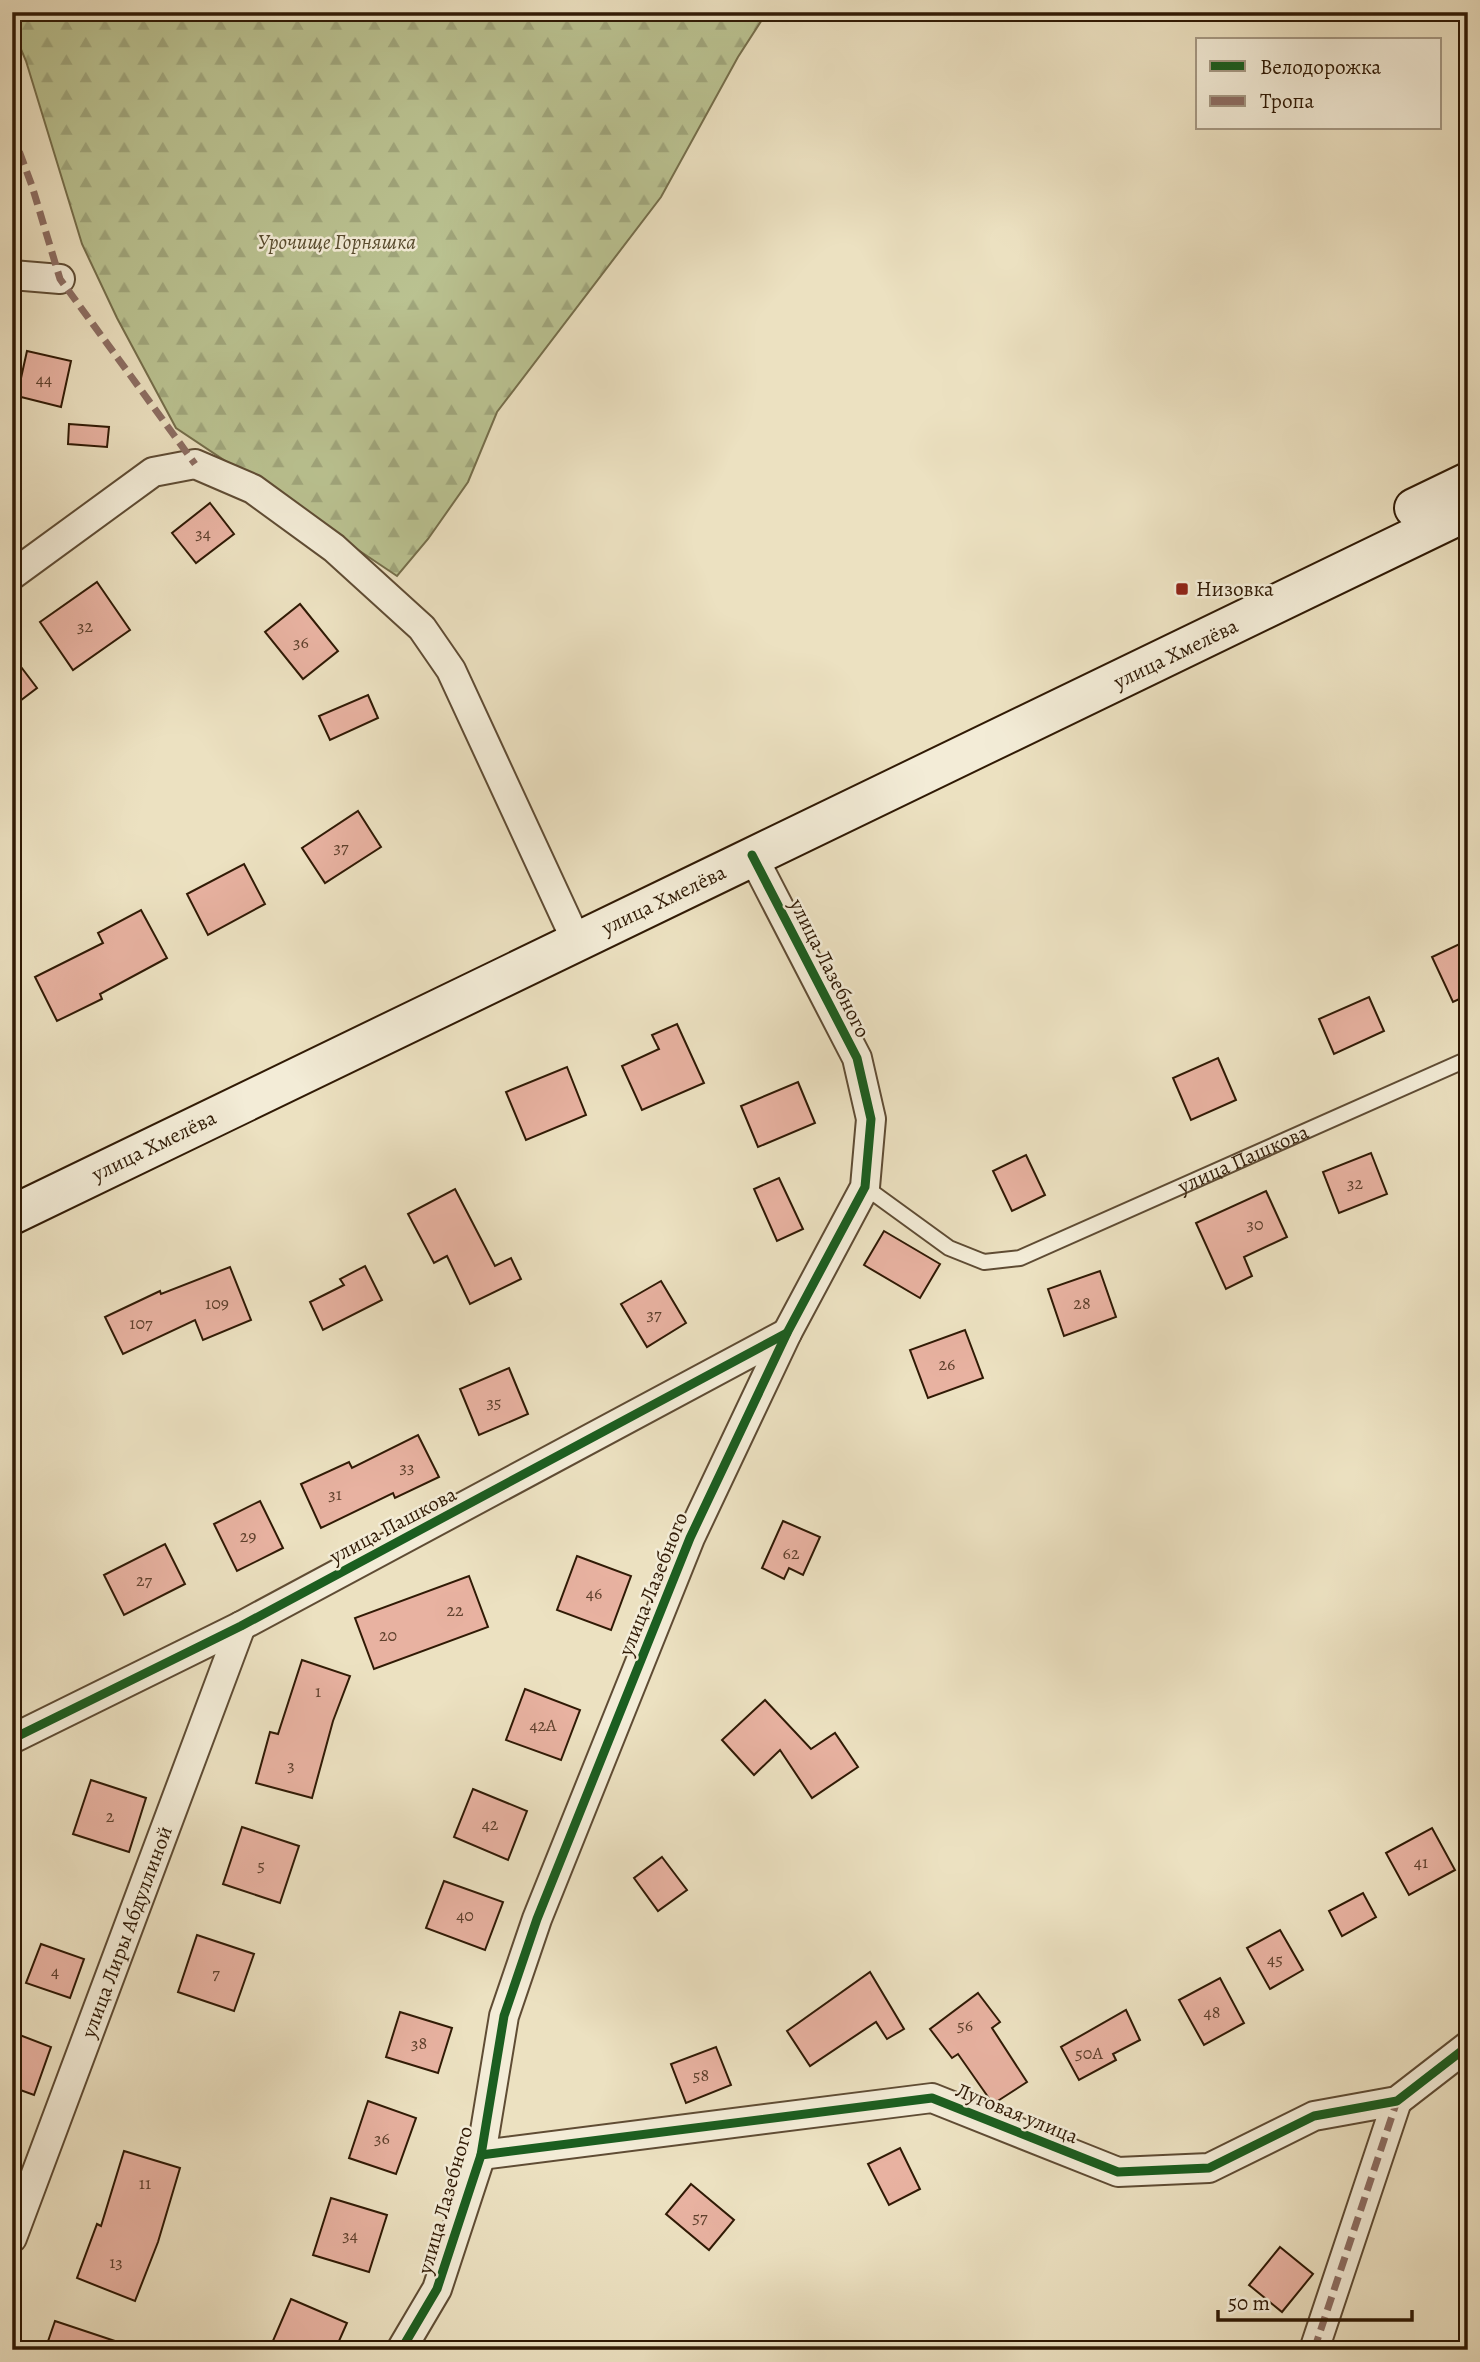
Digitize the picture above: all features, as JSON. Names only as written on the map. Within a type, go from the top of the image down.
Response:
[{"type":"main road","points":[[752,855],[882,781],[1468,482]]},
{"type":"main road","name":"улица Хмелёва","points":[[12,1215],[752,855],[1032,725],[1468,511]]},
{"type":"street","points":[[12,275],[60,279]]},
{"type":"street","points":[[12,575],[153,472],[195,464],[253,489],[334,548],[422,628],[451,670],[576,940]]},
{"type":"street","name":"улица Лазебного","points":[[401,2350],[437,2289],[481,2155],[504,2016],[537,1919],[690,1538],[787,1333],[866,1187],[871,1119],[857,1058],[752,855]]},
{"type":"street","name":"улица Пашкова","points":[[12,1739],[242,1626],[787,1333]]},
{"type":"street","name":"улица Лиры Абдуллиной","points":[[12,2238],[242,1626]]},
{"type":"street","name":"Луговая улица","points":[[481,2155],[933,2098],[1118,2172],[1209,2168],[1314,2116],[1397,2101],[1468,2046]]},
{"type":"street","points":[[1314,2350],[1397,2101]]},
{"type":"lane","name":"улица Пашкова","points":[[866,1187],[950,1248],[984,1262],[1020,1258],[1468,1059]]},
{"type":"green space","name":"Урочище Горняшка","points":[[12,12],[767,12],[738,57],[661,197],[497,412],[468,482],[428,539],[397,576],[176,428],[117,318],[82,244],[26,61],[12,28]]},
{"type":"building","points":[[27,351],[71,361],[61,407],[17,396]]},
{"type":"building","points":[[69,424],[109,427],[107,447],[68,444]]},
{"type":"building","points":[[210,503],[234,534],[196,563],[172,533]]},
{"type":"building","points":[[97,582],[130,630],[73,670],[40,622]]},
{"type":"building","points":[[300,604],[338,651],[303,679],[265,632]]},
{"type":"building","points":[[12,655],[37,688],[12,707]]},
{"type":"building","points":[[368,695],[378,718],[330,740],[319,716]]},
{"type":"building","points":[[358,811],[381,847],[325,883],[302,848]]},
{"type":"building","points":[[244,864],[265,904],[208,935],[187,894]]},
{"type":"building","points":[[141,910],[167,958],[100,994],[102,999],[57,1021],[35,977],[103,943],[98,933]]},
{"type":"building","points":[[1468,940],[1468,995],[1453,1002],[1432,957]]},
{"type":"building","points":[[1369,997],[1384,1031],[1334,1054],[1319,1019]]},
{"type":"building","points":[[677,1024],[704,1083],[642,1110],[622,1066],[659,1049],[652,1035]]},
{"type":"building","points":[[1218,1058],[1236,1100],[1191,1120],[1173,1078]]},
{"type":"building","points":[[567,1067],[586,1115],[526,1140],[506,1092]]},
{"type":"building","points":[[798,1082],[815,1123],[758,1147],[741,1106]]},
{"type":"building","points":[[1371,1153],[1387,1194],[1339,1213],[1323,1172]]},
{"type":"building","points":[[1026,1155],[1045,1195],[1012,1211],[993,1171]]},
{"type":"building","points":[[779,1178],[803,1229],[777,1241],[754,1189]]},
{"type":"building","points":[[455,1189],[495,1266],[511,1258],[521,1279],[470,1304],[447,1256],[434,1263],[408,1214]]},
{"type":"building","points":[[1266,1191],[1287,1237],[1244,1257],[1252,1276],[1226,1289],[1196,1223]]},
{"type":"building","points":[[884,1231],[940,1264],[920,1298],[864,1265]]},
{"type":"building","points":[[365,1266],[382,1300],[323,1330],[310,1302],[344,1285],[340,1279]]},
{"type":"building","points":[[230,1267],[251,1320],[203,1340],[195,1320],[123,1354],[105,1317],[160,1291],[161,1294]]},
{"type":"building","points":[[1100,1271],[1116,1317],[1064,1336],[1048,1289]]},
{"type":"building","points":[[661,1281],[686,1323],[647,1347],[621,1304]]},
{"type":"building","points":[[965,1330],[983,1378],[928,1398],[910,1350]]},
{"type":"building","points":[[509,1368],[528,1414],[479,1435],[460,1389]]},
{"type":"building","points":[[418,1435],[439,1477],[395,1498],[393,1493],[321,1528],[301,1484],[349,1462],[352,1468]]},
{"type":"building","points":[[260,1501],[283,1548],[237,1571],[214,1524]]},
{"type":"building","points":[[783,1521],[820,1537],[803,1575],[789,1568],[784,1579],[762,1568]]},
{"type":"building","points":[[165,1544],[185,1584],[124,1615],[104,1575]]},
{"type":"building","points":[[577,1556],[631,1576],[611,1630],[557,1610]]},
{"type":"building","points":[[469,1576],[488,1627],[374,1669],[355,1618]]},
{"type":"building","points":[[302,1660],[350,1676],[333,1721],[312,1798],[256,1783],[270,1732],[278,1734]]},
{"type":"building","points":[[525,1689],[580,1710],[561,1760],[506,1740]]},
{"type":"building","points":[[765,1700],[811,1749],[835,1733],[858,1767],[812,1798],[780,1750],[754,1775],[722,1740]]},
{"type":"building","points":[[91,1780],[146,1798],[129,1852],[73,1834]]},
{"type":"building","points":[[473,1789],[527,1811],[508,1860],[454,1837]]},
{"type":"building","points":[[242,1827],[299,1846],[280,1903],[223,1884]]},
{"type":"building","points":[[1432,1828],[1455,1870],[1409,1895],[1386,1853]]},
{"type":"building","points":[[662,1857],[687,1890],[658,1911],[634,1878]]},
{"type":"building","points":[[444,1881],[503,1902],[485,1950],[426,1928]]},
{"type":"building","points":[[1363,1893],[1376,1917],[1342,1936],[1329,1911]]},
{"type":"building","points":[[1280,1930],[1303,1970],[1270,1989],[1247,1948]]},
{"type":"building","points":[[197,1935],[254,1954],[234,2011],[178,1992]]},
{"type":"building","points":[[41,1944],[84,1959],[70,1998],[26,1983]]},
{"type":"building","points":[[870,1972],[904,2029],[887,2039],[876,2022],[810,2066],[787,2031]]},
{"type":"building","points":[[1220,1978],[1244,2023],[1204,2045],[1179,2000]]},
{"type":"building","points":[[978,1993],[1000,2022],[992,2028],[1027,2082],[993,2104],[958,2054],[952,2058],[930,2029]]},
{"type":"building","points":[[1126,2010],[1140,2040],[1113,2054],[1116,2060],[1079,2080],[1061,2047]]},
{"type":"building","points":[[400,2012],[452,2028],[438,2073],[386,2057]]},
{"type":"building","points":[[12,2032],[51,2047],[34,2095],[12,2087]]},
{"type":"building","points":[[716,2047],[731,2085],[686,2103],[671,2064]]},
{"type":"building","points":[[368,2101],[416,2118],[396,2174],[349,2158]]},
{"type":"building","points":[[900,2148],[920,2189],[889,2205],[868,2164]]},
{"type":"building","points":[[124,2151],[180,2168],[158,2242],[135,2301],[77,2278],[97,2224],[101,2226]]},
{"type":"building","points":[[691,2184],[734,2220],[709,2250],[666,2214]]},
{"type":"building","points":[[331,2198],[387,2215],[369,2272],[313,2255]]},
{"type":"building","points":[[1280,2247],[1313,2274],[1282,2312],[1249,2285]]},
{"type":"building","points":[[291,2299],[347,2323],[335,2350],[269,2350]]},
{"type":"building","points":[[55,2321],[130,2346],[130,2350],[45,2350]]},
{"type":"marked path","points":[[12,132],[32,186],[60,279],[195,464]]},
{"type":"marked path","points":[[1314,2350],[1397,2101]]},
{"type":"cycle path","points":[[401,2350],[437,2289],[481,2155],[504,2016],[537,1919],[690,1538],[787,1333],[865,1187],[871,1119],[857,1058],[752,855]]},
{"type":"cycle path","points":[[12,1739],[241,1626],[787,1333]]},
{"type":"cycle path","points":[[481,2155],[932,2098],[1118,2172],[1209,2168],[1314,2116],[1397,2101],[1468,2046]]},
{"type":"place","name":"Низовка","points":[[1182,589]]}]
